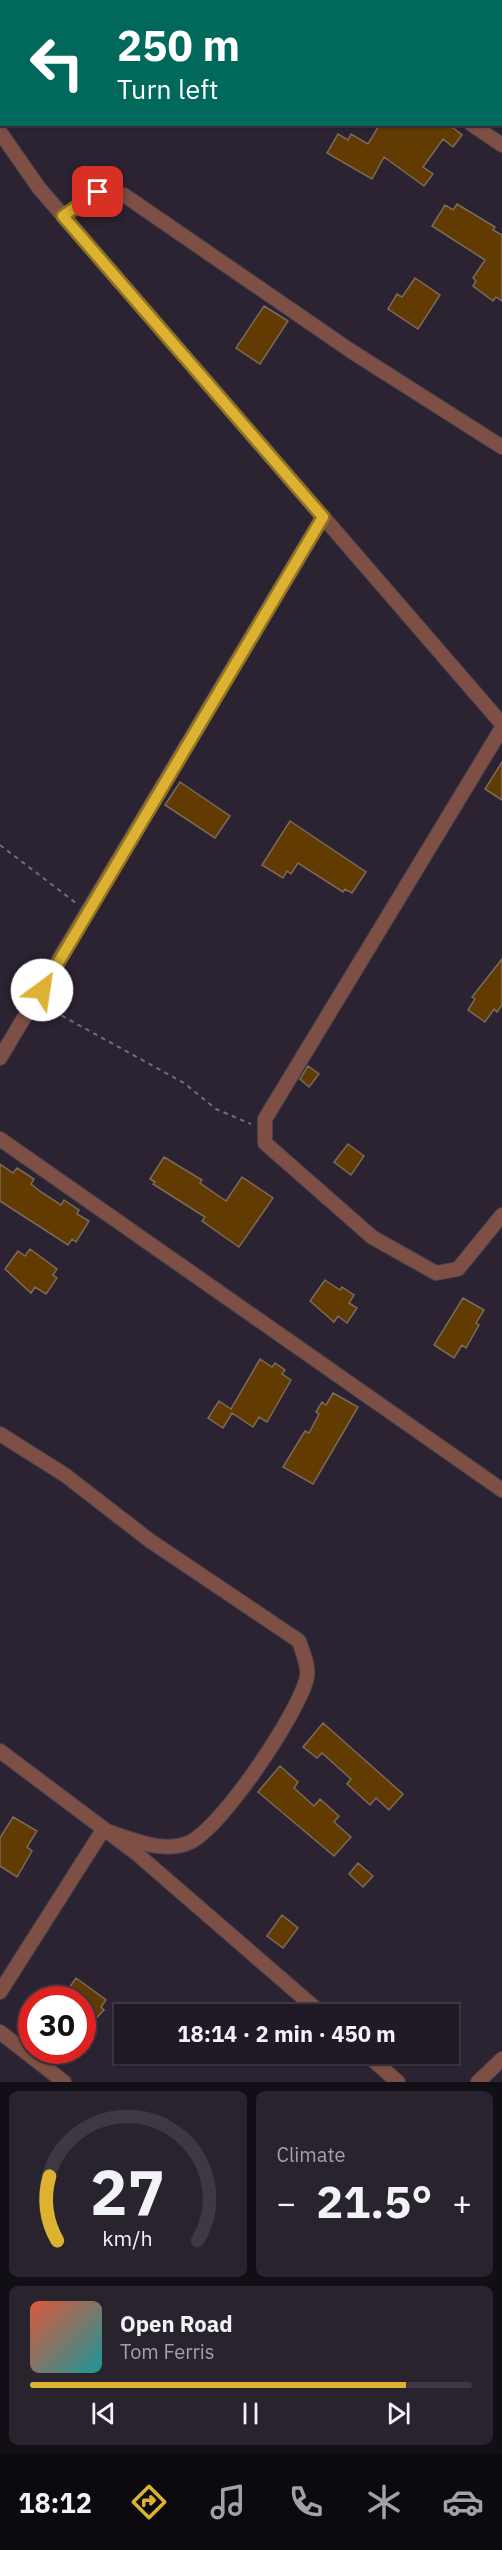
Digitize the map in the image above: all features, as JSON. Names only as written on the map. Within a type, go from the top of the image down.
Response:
[{"type":"street","points":[[474,126],[502,145]]},
{"type":"street","points":[[0,132],[39,188],[502,726],[320,1025],[266,1119],[265,1143],[372,1237],[436,1273],[458,1269],[502,1215]]},
{"type":"street","points":[[63,216],[98,192],[124,195],[351,351],[502,447]]},
{"type":"street","points":[[0,1058],[323,517]]},
{"type":"street","points":[[0,1139],[502,1490]]},
{"type":"street","points":[[0,1434],[65,1475],[149,1540],[299,1641],[304,1657],[307,1675],[299,1697],[247,1784],[206,1830],[190,1843],[172,1848],[146,1844],[104,1830]]},
{"type":"street","points":[[0,1751],[104,1830],[219,1923],[311,2004]]},
{"type":"street","points":[[0,1992],[104,1830]]},
{"type":"street","points":[[0,2032],[64,2082]]},
{"type":"street","points":[[477,2082],[502,2059]]},
{"type":"street","points":[[377,2064],[398,2082]]},
{"type":"path","points":[[0,845],[88,913]]},
{"type":"path","points":[[35,1001],[184,1083],[216,1109],[266,1129]]},
{"type":"building","points":[[379,126],[451,126],[462,135],[453,147],[443,139],[423,167],[433,174],[424,186],[384,157],[372,179],[327,153],[338,134],[348,140],[351,134],[368,144]]},
{"type":"building","points":[[457,204],[495,227],[493,230],[502,235],[502,301],[496,297],[493,301],[473,286],[476,281],[473,278],[485,260],[432,226],[445,205],[453,210]]},
{"type":"building","points":[[415,278],[440,295],[418,329],[388,309],[397,294],[402,297]]},
{"type":"building","points":[[264,306],[288,321],[260,364],[236,348]]},
{"type":"building","points":[[502,762],[502,800],[485,789]]},
{"type":"building","points":[[180,782],[230,816],[215,838],[165,805]]},
{"type":"building","points":[[290,821],[366,872],[352,893],[345,889],[343,892],[298,863],[291,874],[287,871],[283,878],[262,865]]},
{"type":"building","points":[[502,959],[502,1005],[497,1012],[494,1009],[485,1022],[468,1010],[475,999],[472,997]]},
{"type":"building","points":[[308,1066],[319,1074],[309,1087],[300,1079]]},
{"type":"building","points":[[348,1144],[364,1156],[351,1175],[334,1162]]},
{"type":"building","points":[[164,1157],[202,1180],[200,1183],[226,1201],[242,1177],[273,1198],[239,1247],[202,1221],[205,1217],[153,1184],[155,1182],[150,1179]]},
{"type":"building","points":[[0,1164],[13,1173],[17,1168],[34,1179],[31,1184],[41,1192],[61,1205],[64,1200],[79,1210],[77,1214],[89,1221],[76,1242],[72,1239],[68,1245],[0,1201]]},
{"type":"building","points":[[30,1249],[57,1269],[53,1275],[57,1278],[46,1294],[35,1287],[31,1293],[5,1269],[18,1251],[25,1256]]},
{"type":"building","points":[[325,1280],[340,1290],[342,1287],[354,1295],[349,1303],[357,1308],[347,1323],[338,1316],[334,1322],[310,1301]]},
{"type":"building","points":[[463,1298],[484,1310],[476,1323],[479,1325],[466,1348],[462,1345],[454,1358],[434,1345]]},
{"type":"building","points":[[260,1359],[272,1367],[275,1363],[285,1370],[282,1374],[291,1380],[267,1422],[259,1417],[253,1427],[232,1413],[223,1428],[208,1418],[219,1401],[231,1409]]},
{"type":"building","points":[[333,1393],[358,1407],[313,1484],[283,1467],[305,1431],[309,1433],[319,1414],[316,1412],[322,1402],[326,1405]]},
{"type":"building","points":[[323,1723],[403,1794],[389,1810],[376,1798],[370,1805],[347,1784],[351,1779],[322,1753],[317,1758],[303,1747]]},
{"type":"building","points":[[280,1766],[298,1782],[294,1788],[314,1806],[320,1799],[339,1816],[334,1822],[351,1837],[334,1856],[258,1792]]},
{"type":"building","points":[[13,1817],[37,1831],[27,1847],[32,1851],[17,1877],[0,1866],[0,1838]]},
{"type":"building","points":[[358,1863],[373,1876],[363,1887],[349,1874]]},
{"type":"building","points":[[282,1915],[298,1928],[283,1948],[267,1936]]},
{"type":"building","points":[[76,1978],[87,1986],[71,1986]]},
{"type":"building","points":[[96,1993],[106,2000],[101,2007],[104,2010],[96,2018]]},
{"type":"route","points":[[42,990],[323,517],[63,216],[98,192]]}]
